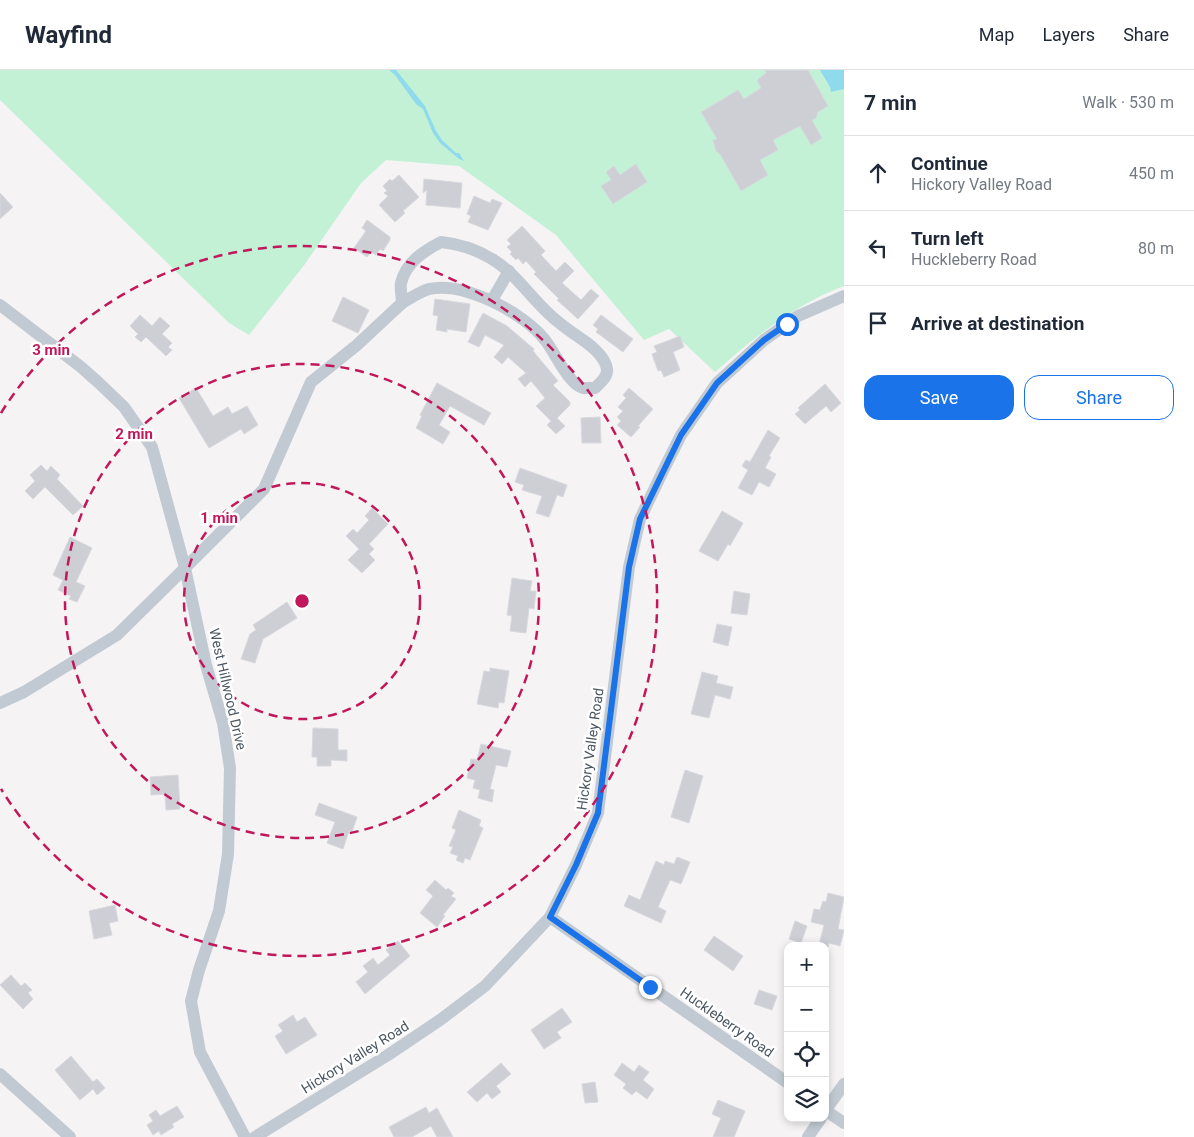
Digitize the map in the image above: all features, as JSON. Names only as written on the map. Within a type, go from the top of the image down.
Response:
[{"type":"street","points":[[0,702],[24,692],[117,635],[264,488],[310,382],[357,345],[402,303],[419,293],[430,289],[446,288],[492,300],[521,317],[545,339],[568,374],[583,388],[595,388],[604,379],[607,370],[604,360],[594,347],[547,313],[509,271],[478,251],[457,244],[442,242],[429,248],[410,263],[401,284],[402,303]]},
{"type":"street","points":[[492,300],[509,271]]},
{"type":"street","name":"Hickory Valley Road","points":[[255,1137],[388,1055],[440,1020],[484,986],[550,917],[576,865],[598,813],[629,567],[640,519],[655,487],[681,435],[717,383],[764,340],[798,316],[844,296]]},
{"type":"street","name":"West Hillwood Drive","points":[[0,304],[99,383],[124,407],[152,446],[185,568],[206,665],[223,722],[230,768],[231,796],[228,854],[220,911],[199,970],[191,1001],[200,1052],[245,1137]]},
{"type":"street","name":"Huckleberry Road","points":[[550,917],[784,1080]]},
{"type":"street","points":[[0,1074],[70,1137]]},
{"type":"street","points":[[829,1105],[844,1084]]},
{"type":"street","points":[[829,1113],[844,1123]]},
{"type":"street","points":[[808,1137],[817,1122]]},
{"type":"green space","points":[[0,70],[844,70],[844,286],[792,312],[745,346],[715,372],[669,329],[644,340],[556,235],[459,166],[386,160],[361,183],[305,264],[249,335],[229,323],[0,100]]},
{"type":"water","points":[[389,70],[396,70],[425,106],[442,140],[456,153],[459,153],[464,161],[440,143],[433,133],[423,109],[416,104],[395,75]]},
{"type":"water","points":[[820,70],[844,70],[844,89],[831,92]]},
{"type":"building","points":[[765,70],[808,70],[828,106],[818,112],[816,118],[812,120],[822,138],[811,145],[800,126],[773,140],[778,150],[760,160],[768,175],[741,191],[720,154],[716,151],[713,140],[717,139],[701,112],[738,90],[744,99],[761,88],[757,80],[766,73]]},
{"type":"building","points":[[636,164],[647,182],[613,204],[601,186],[611,180],[606,172],[614,166],[620,175]]},
{"type":"building","points":[[399,175],[419,197],[403,211],[405,213],[395,222],[379,205],[388,196],[384,193],[387,191],[383,186],[390,179],[392,181]]},
{"type":"building","points":[[424,179],[462,183],[460,208],[426,205],[427,190],[423,193]]},
{"type":"building","points":[[0,193],[13,207],[0,219]]},
{"type":"building","points":[[474,196],[490,203],[492,199],[502,203],[488,230],[468,222],[471,216],[467,214]]},
{"type":"building","points":[[367,220],[390,237],[390,240],[383,251],[380,249],[376,255],[371,252],[367,257],[354,248],[366,231],[362,228]]},
{"type":"building","points":[[522,226],[545,251],[541,255],[556,271],[565,262],[574,271],[562,283],[581,300],[591,289],[599,296],[578,319],[557,300],[559,299],[534,274],[536,272],[526,261],[523,264],[518,258],[516,260],[510,254],[512,252],[507,247],[511,244],[507,240]]},
{"type":"building","points":[[343,297],[369,310],[358,333],[332,321]]},
{"type":"building","points":[[435,299],[470,304],[466,332],[447,329],[447,332],[436,330],[438,316],[433,315]]},
{"type":"building","points":[[483,313],[507,326],[534,349],[533,351],[558,381],[553,385],[570,402],[570,405],[557,418],[565,426],[556,434],[547,425],[551,421],[536,406],[545,398],[531,381],[525,387],[518,379],[526,373],[508,357],[502,364],[494,357],[504,345],[485,335],[479,347],[468,342]]},
{"type":"building","points":[[140,315],[152,326],[160,317],[170,326],[162,334],[172,343],[168,347],[172,350],[166,356],[146,337],[141,342],[135,337],[138,334],[130,326]]},
{"type":"building","points":[[601,315],[633,339],[623,352],[596,332],[598,329],[593,325]]},
{"type":"building","points":[[680,336],[684,347],[673,352],[680,370],[664,377],[661,370],[658,371],[652,354],[657,352],[654,346]]},
{"type":"building","points":[[437,383],[491,413],[484,425],[450,406],[439,425],[450,432],[443,444],[416,428],[422,416],[420,415]]},
{"type":"building","points":[[825,384],[841,403],[831,412],[826,406],[805,424],[795,414],[800,410],[798,408]]},
{"type":"building","points":[[196,388],[213,416],[228,407],[232,414],[247,406],[258,425],[244,434],[241,429],[209,448],[179,398]]},
{"type":"building","points":[[629,388],[653,409],[631,437],[617,425],[621,421],[617,417],[623,411],[618,407],[626,398],[623,395]]},
{"type":"building","points":[[600,417],[601,443],[582,443],[581,418]]},
{"type":"building","points":[[768,430],[780,438],[769,456],[771,457],[765,468],[776,474],[769,487],[759,482],[752,495],[738,488],[748,470],[742,466],[746,460],[750,462]]},
{"type":"building","points":[[41,465],[47,471],[51,466],[60,475],[57,479],[83,506],[73,515],[45,487],[33,499],[25,491],[35,481],[30,475]]},
{"type":"building","points":[[520,468],[567,485],[563,497],[557,495],[549,517],[536,513],[542,496],[522,490],[524,485],[515,482]]},
{"type":"building","points":[[372,508],[388,524],[369,544],[374,549],[369,554],[375,560],[362,573],[348,560],[359,549],[346,536],[353,529],[357,533],[369,520],[365,516]]},
{"type":"building","points":[[722,511],[743,523],[730,546],[728,544],[718,561],[699,551]]},
{"type":"building","points":[[70,537],[92,548],[76,582],[85,586],[77,602],[69,599],[71,596],[58,590],[63,580],[53,575]]},
{"type":"building","points":[[512,578],[532,581],[530,591],[536,591],[534,609],[529,608],[526,633],[510,631],[512,616],[507,615]]},
{"type":"building","points":[[734,591],[750,594],[747,615],[731,613]]},
{"type":"building","points":[[287,602],[297,618],[263,639],[255,663],[241,659],[250,634],[256,630],[253,625]]},
{"type":"building","points":[[717,624],[732,627],[728,646],[713,642]]},
{"type":"building","points":[[490,668],[509,671],[504,703],[499,702],[498,708],[477,704],[484,671],[490,672]]},
{"type":"building","points":[[702,672],[718,676],[716,683],[733,687],[730,699],[715,695],[709,718],[691,714]]},
{"type":"building","points":[[313,728],[338,729],[338,750],[347,750],[347,761],[331,760],[331,766],[317,766],[317,757],[312,757]]},
{"type":"building","points":[[481,744],[511,751],[507,767],[496,765],[490,789],[494,790],[492,802],[478,798],[480,790],[473,788],[475,780],[467,778],[471,759],[477,760]]},
{"type":"building","points":[[685,770],[703,776],[689,823],[671,817]]},
{"type":"building","points":[[178,775],[180,809],[166,810],[165,794],[151,795],[150,777]]},
{"type":"building","points":[[319,803],[357,817],[352,832],[349,831],[343,849],[327,843],[335,822],[315,815]]},
{"type":"building","points":[[459,810],[481,820],[479,826],[483,828],[470,860],[465,858],[463,863],[456,860],[458,856],[450,853],[453,847],[449,846],[456,830],[452,828]]},
{"type":"building","points":[[677,857],[690,862],[681,884],[670,880],[658,907],[666,911],[661,923],[624,906],[629,895],[640,900],[656,861],[664,865],[665,861],[674,864]]},
{"type":"building","points":[[435,880],[446,890],[448,888],[454,893],[451,896],[456,899],[443,915],[445,916],[437,927],[420,913],[433,896],[426,890]]},
{"type":"building","points":[[828,893],[844,897],[838,929],[844,930],[840,946],[829,942],[820,942],[824,925],[811,922],[814,909],[820,910],[823,901],[826,902]]},
{"type":"building","points":[[115,905],[118,921],[109,923],[112,935],[94,939],[89,911]]},
{"type":"building","points":[[795,921],[807,926],[801,942],[789,939]]},
{"type":"building","points":[[714,936],[743,956],[733,971],[704,950]]},
{"type":"building","points":[[398,941],[410,956],[365,994],[356,982],[368,972],[363,966],[373,958],[378,965],[390,955],[386,950]]},
{"type":"building","points":[[11,975],[21,986],[25,983],[32,990],[28,993],[33,999],[23,1009],[0,985]]},
{"type":"building","points":[[759,990],[777,996],[772,1010],[754,1004]]},
{"type":"building","points":[[562,1008],[572,1022],[557,1032],[561,1038],[544,1049],[531,1030]]},
{"type":"building","points":[[293,1015],[297,1022],[305,1017],[317,1035],[286,1054],[275,1036],[283,1031],[278,1025]]},
{"type":"building","points":[[71,1056],[93,1082],[97,1079],[105,1088],[97,1095],[93,1089],[80,1100],[55,1070]]},
{"type":"building","points":[[501,1063],[511,1074],[496,1086],[501,1092],[492,1099],[487,1093],[477,1102],[467,1092]]},
{"type":"building","points":[[622,1063],[634,1072],[639,1065],[649,1072],[643,1080],[654,1089],[647,1099],[636,1091],[632,1095],[623,1088],[626,1084],[614,1075]]},
{"type":"building","points":[[595,1082],[598,1102],[585,1103],[582,1084]]},
{"type":"building","points":[[718,1100],[745,1111],[734,1137],[713,1137],[721,1118],[712,1114]]},
{"type":"building","points":[[177,1106],[184,1117],[172,1124],[174,1127],[161,1135],[159,1131],[153,1135],[147,1125],[153,1121],[149,1115],[156,1110],[160,1116]]},
{"type":"building","points":[[426,1107],[429,1113],[437,1108],[453,1137],[437,1137],[431,1126],[412,1137],[394,1137],[389,1127]]},
{"type":"route","points":[[650,987],[550,917],[576,865],[598,813],[629,567],[640,519],[681,435],[717,383],[764,340],[787,324]]}]
